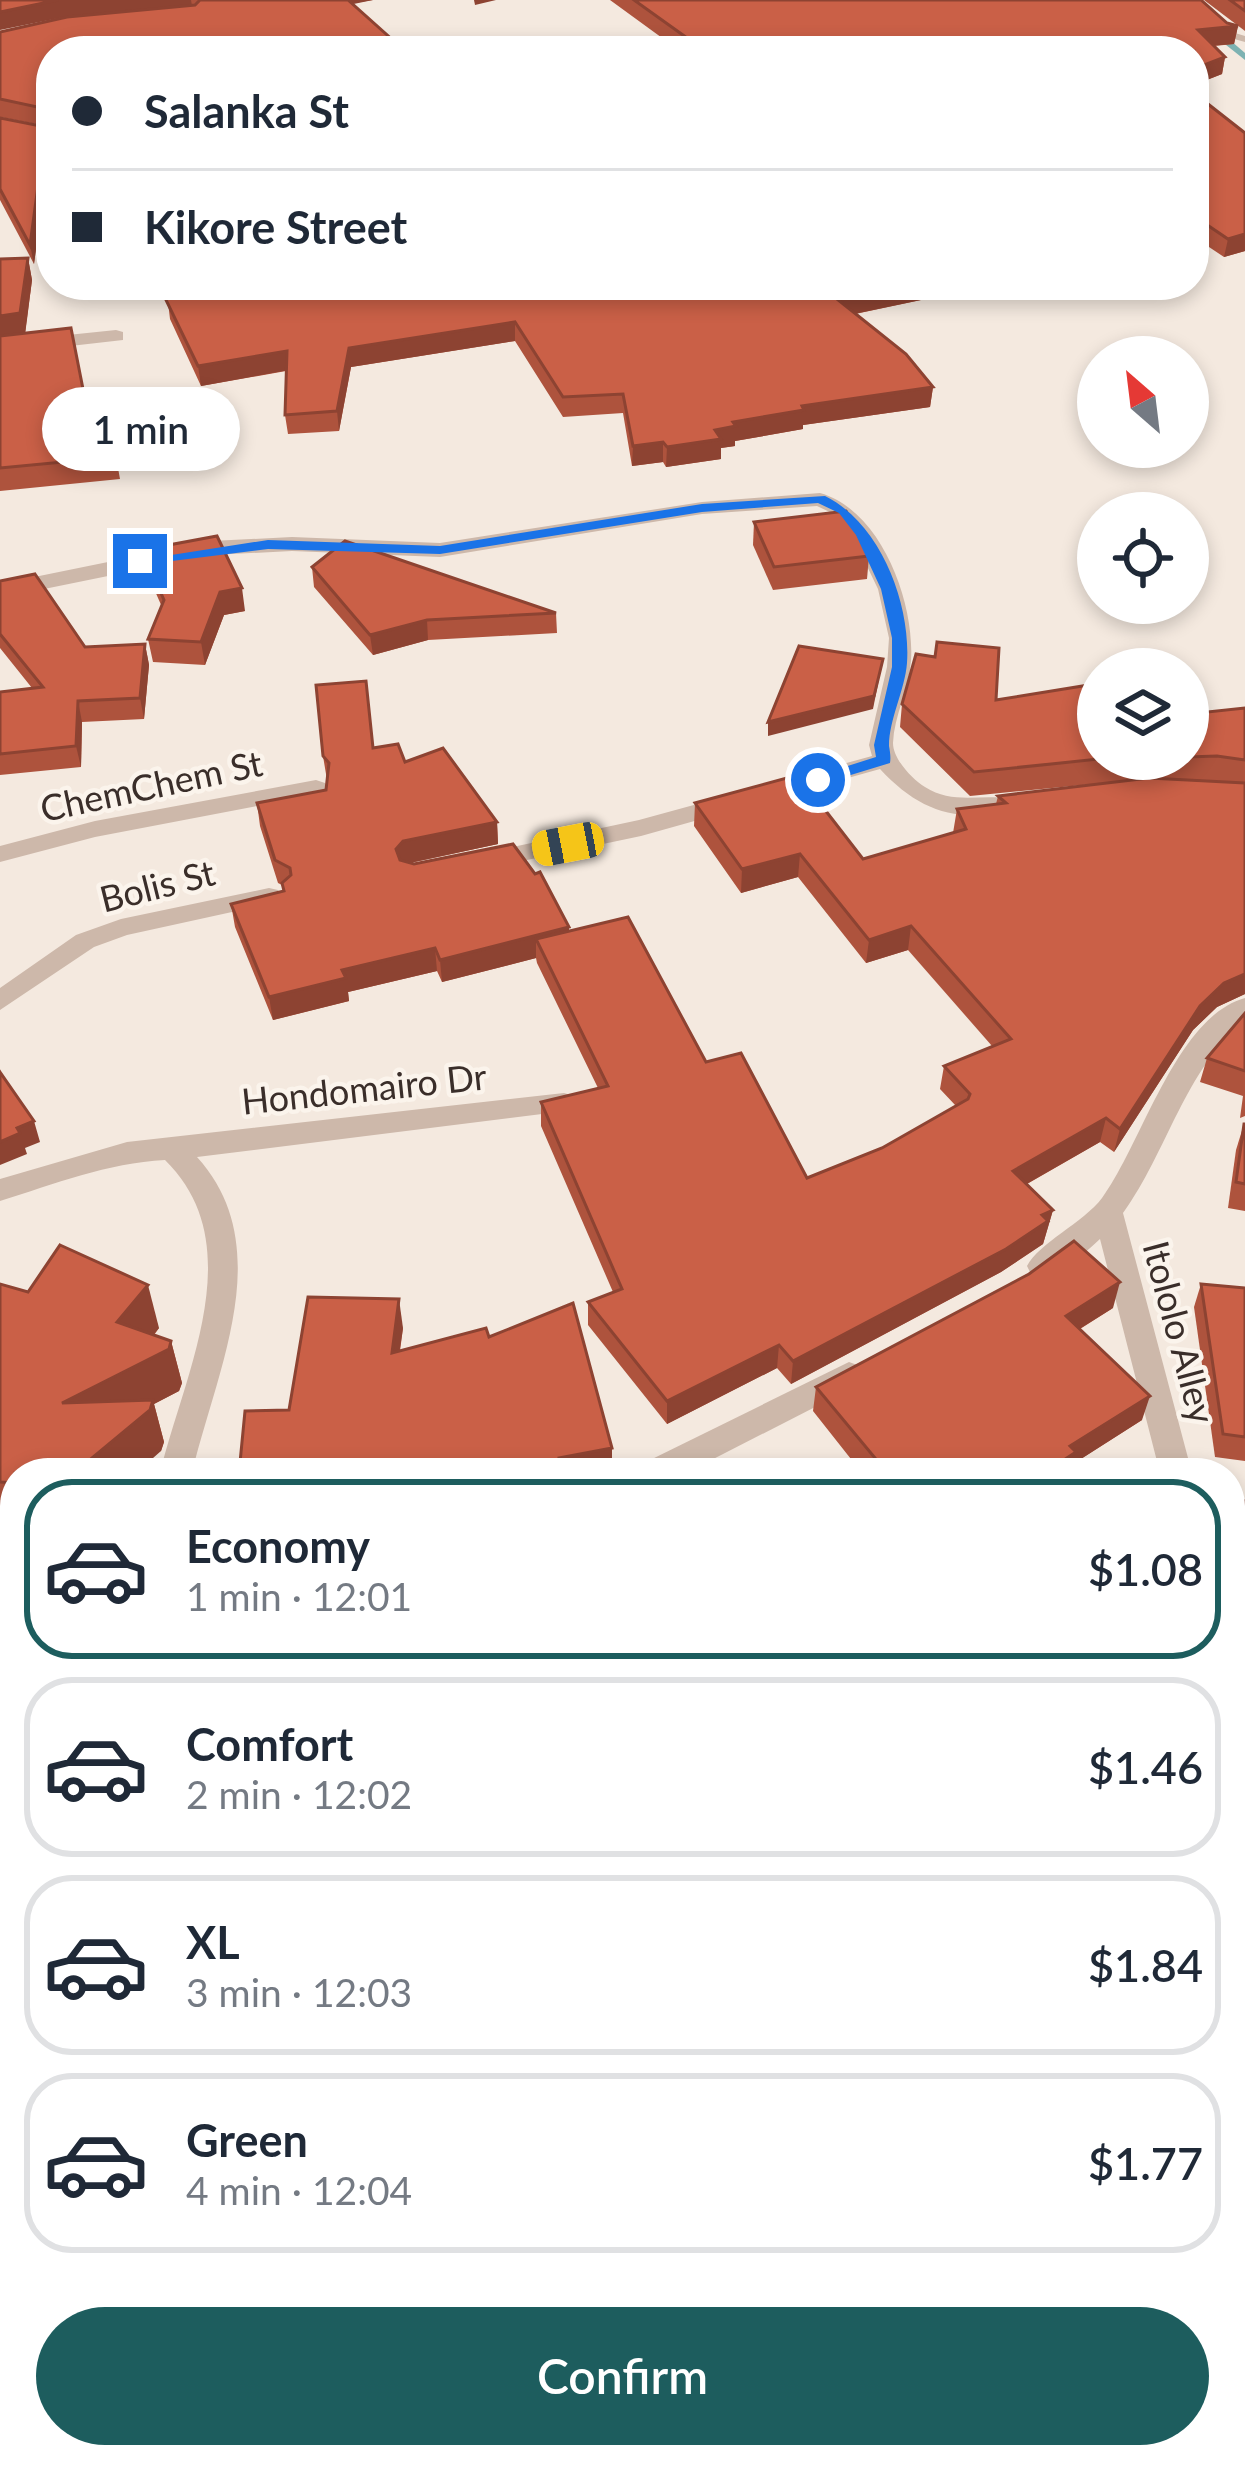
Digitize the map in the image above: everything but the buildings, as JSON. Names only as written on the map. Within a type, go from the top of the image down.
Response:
[{"type":"street","points":[[0,348],[116,336]]},
{"type":"street","points":[[0,591],[212,548],[292,544],[440,550],[702,508],[820,499],[844,510],[862,534],[889,589],[899,638],[899,667],[881,745],[885,760],[915,792],[949,807],[1024,803]]},
{"type":"street","points":[[454,867],[661,823],[885,760]]},
{"type":"street","name":"ChemChem St","points":[[0,854],[95,829],[316,788]]},
{"type":"street","name":"Bolis St","points":[[0,1000],[85,940],[278,895]]},
{"type":"street","points":[[1012,1285],[1064,1252],[1108,1211],[1192,1054],[1215,1028],[1245,1007]]},
{"type":"street","name":"Hondomairo Dr","points":[[0,1190],[87,1159],[409,1125],[564,1103]]},
{"type":"street","points":[[172,1149],[200,1175],[224,1238],[220,1285],[180,1458]]},
{"type":"street","name":"Itololo Alley","points":[[1108,1211],[1173,1458]]},
{"type":"street","points":[[685,1458],[870,1363]]},
{"type":"lane","points":[[1191,0],[1231,34],[1245,39]]},
{"type":"waterway","points":[[1214,31],[1245,57]]},
{"type":"route","points":[[140,561],[268,544],[440,550],[702,508],[820,499],[844,510],[880,568],[899,638],[899,667],[881,745],[885,760],[818,780]]}]
